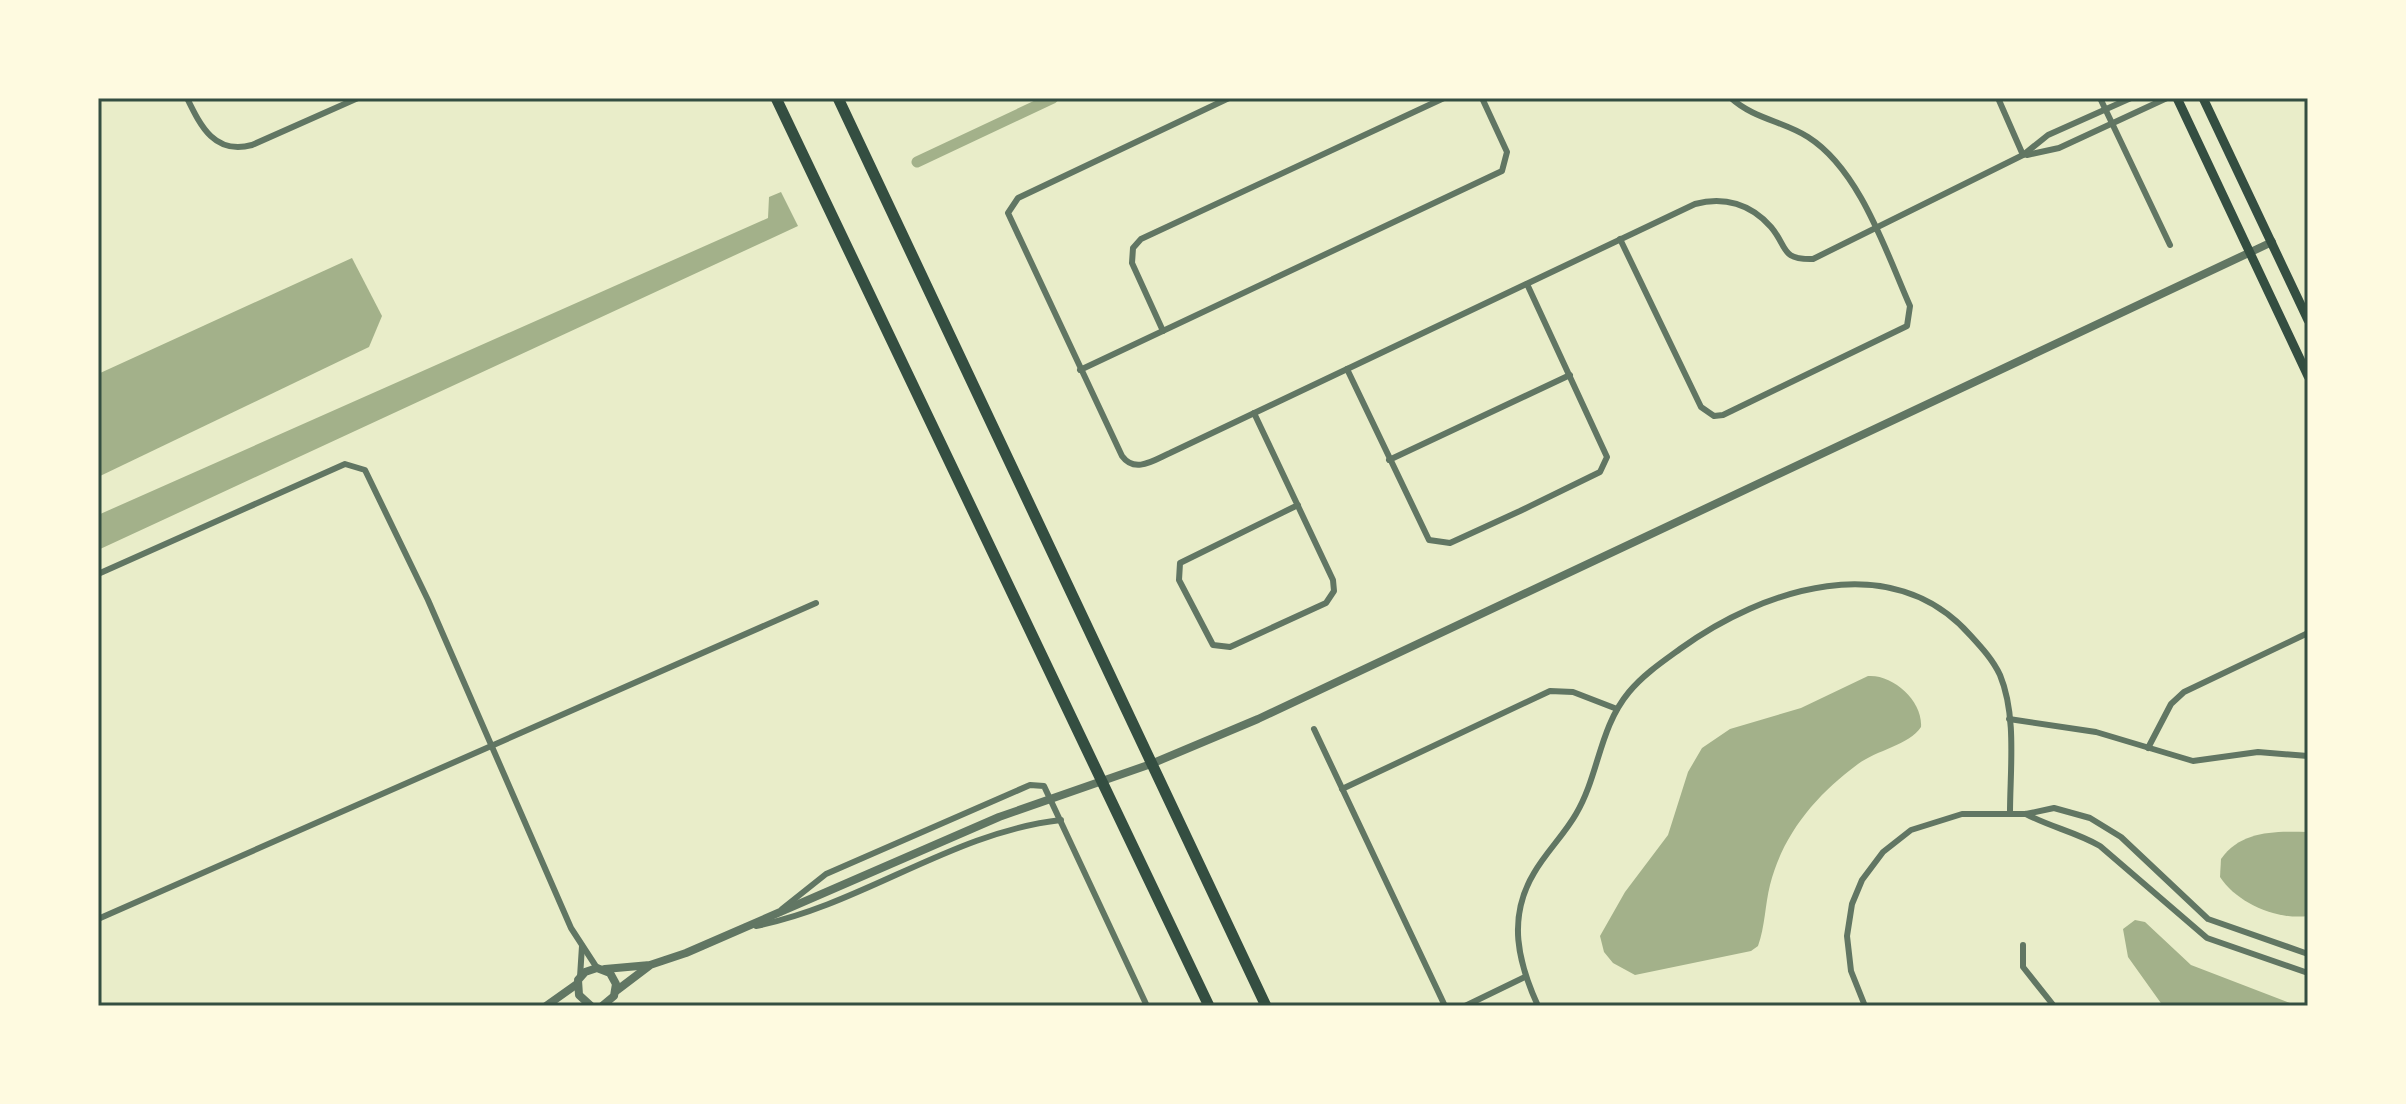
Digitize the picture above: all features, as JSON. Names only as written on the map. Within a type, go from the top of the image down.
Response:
[{"type":"highway","points":[[776,98],[1209,1006]]},
{"type":"highway","points":[[838,98],[1266,1006]]},
{"type":"main road","points":[[2177,98],[2308,376]]},
{"type":"main road","points":[[2203,98],[2308,320]]},
{"type":"street","points":[[187,98],[202,129],[222,145],[252,145],[358,98]]},
{"type":"street","points":[[1229,98],[1018,198],[1010,206],[1009,220],[1080,370],[1122,456],[1133,465],[1150,462],[1695,204],[1720,201],[1744,205],[1772,228],[1787,253],[1801,260],[1813,259],[2023,155],[2048,135],[2131,98]]},
{"type":"street","points":[[1163,331],[1132,263],[1133,248],[1141,239],[1444,98]]},
{"type":"street","points":[[1080,370],[1502,171],[1507,152],[1482,98]]},
{"type":"street","points":[[1620,239],[1701,407],[1714,416],[1723,415],[1789,385],[1907,326],[1910,306],[1845,171],[1822,147],[1797,131],[1757,116],[1731,98]]},
{"type":"street","points":[[1998,98],[2023,155]]},
{"type":"street","points":[[2100,98],[2170,245]]},
{"type":"street","points":[[2023,155],[2059,148],[2167,98]]},
{"type":"street","points":[[602,1006],[650,965],[777,914],[999,817],[1151,764],[1258,719],[2272,242]]},
{"type":"street","points":[[1347,369],[1429,540],[1450,543],[1520,511],[1605,466],[1605,450],[1527,284]]},
{"type":"street","points":[[1389,460],[1570,375]]},
{"type":"street","points":[[1254,413],[1298,505],[1333,580],[1331,597],[1230,647],[1213,645],[1179,580],[1180,563],[1298,505]]},
{"type":"street","points":[[98,574],[353,463],[369,475],[582,946],[614,978],[616,991]]},
{"type":"street","points":[[1538,1006],[1525,977],[1517,939],[1523,897],[1534,874],[1584,800],[1604,734],[1617,709],[1648,673],[1722,621],[1791,591],[1849,585],[1910,593],[1955,619],[1985,651],[1998,672],[2009,719],[2010,813]]},
{"type":"street","points":[[98,919],[816,603]]},
{"type":"street","points":[[2148,748],[2171,704],[2184,692],[2308,633]]},
{"type":"street","points":[[1342,789],[1550,691],[1573,692],[1617,709]]},
{"type":"street","points":[[2009,719],[2069,726],[2200,761],[2258,752],[2308,756]]},
{"type":"street","points":[[1314,729],[1445,1006]]},
{"type":"street","points":[[777,914],[826,874],[1030,785],[1044,786],[1147,1006]]},
{"type":"street","points":[[1855,1006],[1864,1004],[1851,971],[1847,936],[1855,896],[1872,865],[1896,840],[1928,822],[1962,814],[2026,814],[2054,808],[2090,818],[2121,837],[2208,919],[2308,954]]},
{"type":"street","points":[[2026,814],[2044,824],[2081,835],[2100,846],[2207,938],[2308,973]]},
{"type":"street","points":[[743,928],[810,913],[1004,831],[1061,820]]},
{"type":"street","points":[[2023,945],[2023,967],[2054,1006]]},
{"type":"street","points":[[582,946],[579,995],[588,1005]]},
{"type":"street","points":[[546,1006],[579,980],[601,968],[650,965]]},
{"type":"street","points":[[1465,1006],[1525,977]]},
{"type":"street","points":[[574,1006],[588,1005]]},
{"type":"shaded area","points":[[781,192],[798,226],[98,550],[98,515],[768,218],[769,197]]},
{"type":"shaded area","points":[[352,258],[382,316],[369,347],[98,477],[98,374]]},
{"type":"shaded area","points":[[1868,676],[1887,679],[1905,691],[1917,708],[1921,727],[1901,743],[1858,764],[1828,789],[1803,817],[1776,866],[1758,946],[1751,951],[1635,975],[1613,963],[1604,952],[1600,936],[1625,892],[1668,835],[1688,772],[1702,748],[1730,729],[1801,708]]},
{"type":"shaded area","points":[[2272,832],[2308,832],[2308,916],[2283,915],[2258,908],[2236,895],[2220,877],[2221,859],[2239,842]]},
{"type":"shaded area","points":[[2135,920],[2145,922],[2191,965],[2298,1006],[2163,1006],[2128,957],[2123,929]]},
{"type":"waterway","points":[[917,162],[1053,98]]}]
